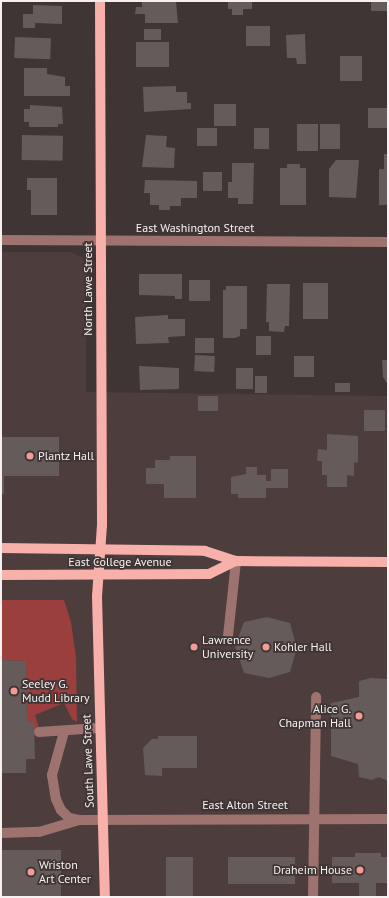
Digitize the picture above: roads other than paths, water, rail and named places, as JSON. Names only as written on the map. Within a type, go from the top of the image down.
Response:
[{"type":"main road","name":"North Lawe Street","points":[[98,576],[101,549],[100,1]]},
{"type":"main road","name":"East College Avenue","points":[[1,548],[205,551],[236,562],[388,562]]},
{"type":"main road","name":"East College Avenue","points":[[1,575],[98,576],[209,574],[236,562]]},
{"type":"main road","name":"South Lawe Street","points":[[98,576],[99,728],[105,897]]},
{"type":"street","name":"East Washington Street","points":[[1,240],[388,242]]},
{"type":"street","points":[[228,636],[236,562]]},
{"type":"street","points":[[313,897],[316,697]]},
{"type":"street","points":[[39,732],[64,732],[79,729],[99,728]]},
{"type":"street","points":[[64,732],[52,775],[53,789],[61,810],[69,818],[79,820]]},
{"type":"street","name":"East Alton Street","points":[[1,833],[39,832],[79,820],[103,819],[388,819]]},
{"type":"place","name":"Plantz Hall","points":[[30,456]]},
{"type":"place","name":"Lawrence University","points":[[194,647]]},
{"type":"place","name":"Kohler Hall","points":[[266,647]]},
{"type":"place","name":"Seeley G. Mudd Library","points":[[14,691]]},
{"type":"place","name":"Alice G. Chapman Hall","points":[[359,716]]},
{"type":"place","name":"Draheim House","points":[[360,870]]},
{"type":"place","name":"Wriston Art Center","points":[[31,872]]}]
